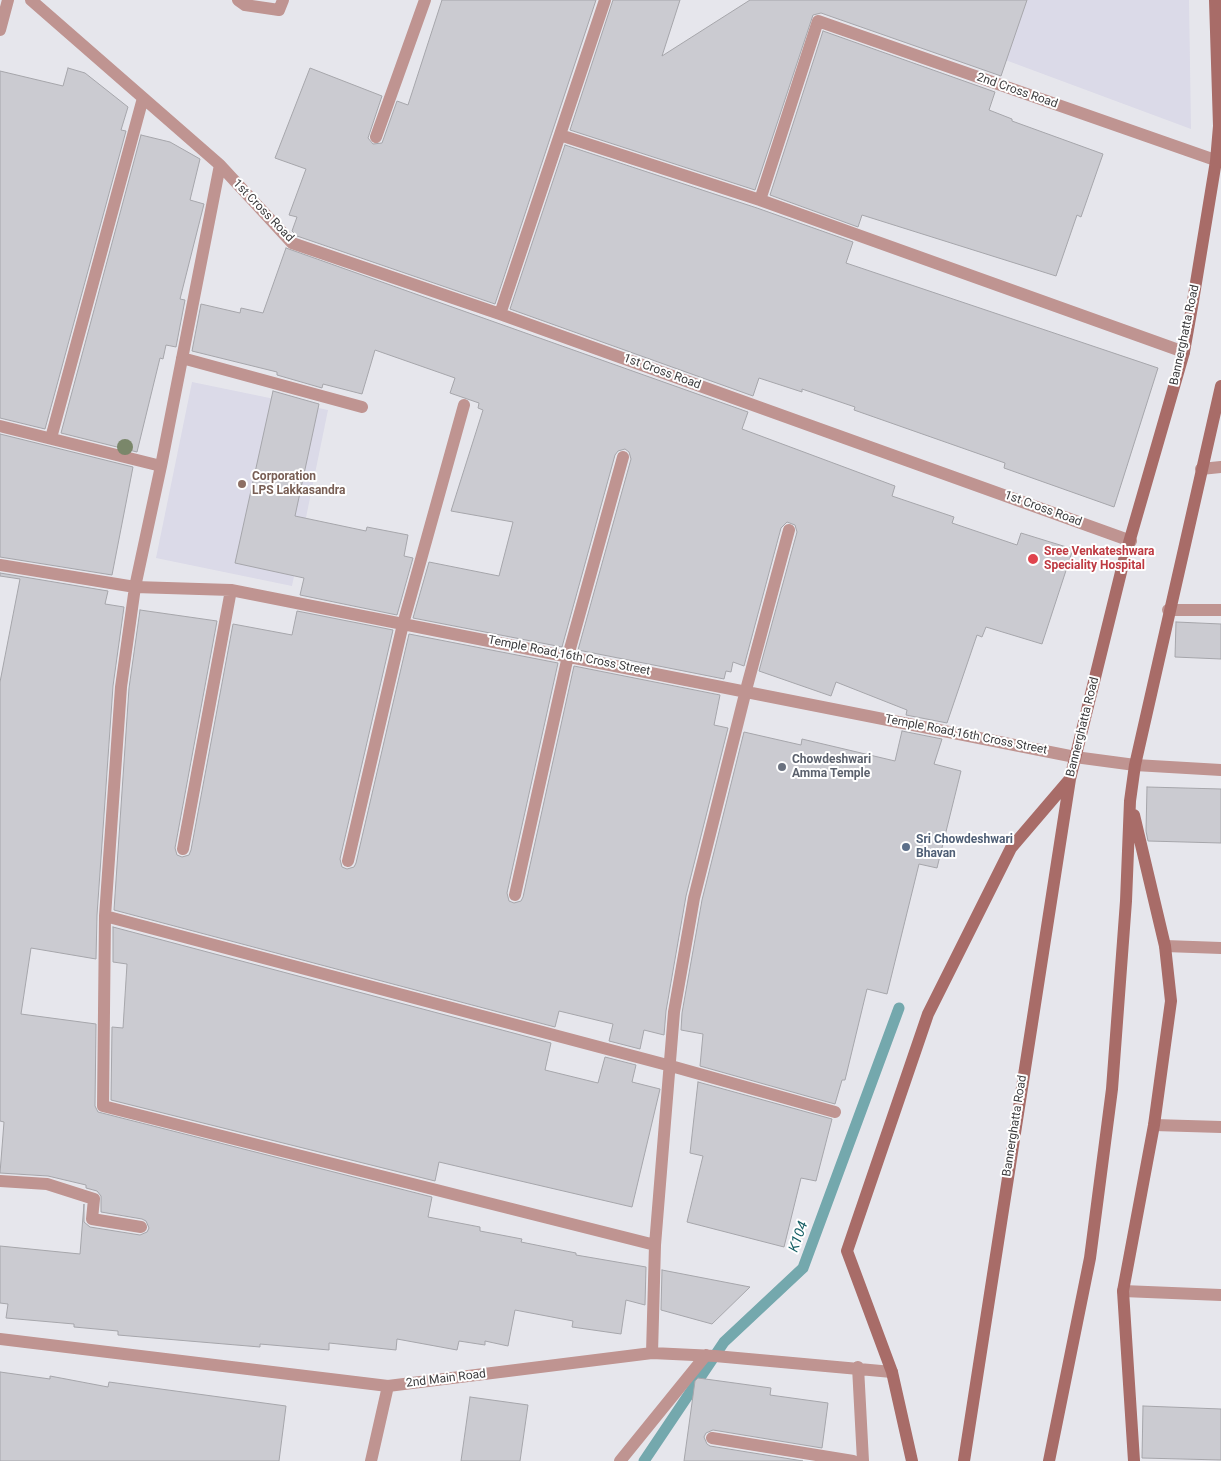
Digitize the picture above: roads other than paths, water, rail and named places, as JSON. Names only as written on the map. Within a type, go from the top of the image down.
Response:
[{"type":"main road","name":"Bannerghatta Road","points":[[964,1461],[1070,779],[1131,541],[1184,352],[1219,161],[1218,23],[1216,0]]},
{"type":"main road","points":[[1049,1461],[1090,1258],[1112,1089],[1126,901],[1130,801],[1135,765],[1168,610],[1221,386]]},
{"type":"main road","points":[[912,1461],[892,1372],[847,1251],[928,1014],[1011,848],[1070,779]]},
{"type":"main road","points":[[1130,801],[1165,946],[1171,1001],[1154,1125],[1123,1291],[1134,1461]]},
{"type":"street","points":[[0,30],[8,0]]},
{"type":"street","name":"1st Cross Road","points":[[31,0],[220,165],[292,243],[500,314],[1131,541]]},
{"type":"street","points":[[238,0],[245,4],[279,10],[284,0]]},
{"type":"street","points":[[376,137],[426,0]]},
{"type":"street","points":[[500,314],[605,0]]},
{"type":"street","name":"2nd Cross Road","points":[[760,200],[818,21],[1219,161]]},
{"type":"street","points":[[51,438],[143,98]]},
{"type":"street","points":[[560,134],[760,200],[1184,352]]},
{"type":"street","points":[[220,165],[161,466],[135,587],[121,688],[105,916],[103,1106],[656,1245]]},
{"type":"street","points":[[182,358],[362,408]]},
{"type":"street","points":[[348,861],[403,624],[464,405]]},
{"type":"street","points":[[0,426],[161,466]]},
{"type":"street","points":[[515,896],[568,656],[623,457]]},
{"type":"street","points":[[1201,469],[1221,467]]},
{"type":"street","points":[[652,1353],[656,1245],[674,1012],[694,898],[746,690],[789,530]]},
{"type":"street","name":"Temple Road,16th Cross Street","points":[[0,565],[135,587],[231,590],[746,690],[1075,757],[1135,765],[1221,770]]},
{"type":"street","points":[[183,849],[231,590]]},
{"type":"street","points":[[1168,610],[1221,610]]},
{"type":"street","points":[[105,916],[671,1066],[834,1112]]},
{"type":"street","points":[[1165,946],[1221,948]]},
{"type":"street","points":[[1154,1125],[1221,1127]]},
{"type":"street","points":[[0,1181],[47,1184],[94,1198],[92,1219],[142,1227]]},
{"type":"street","points":[[1123,1291],[1221,1295]]},
{"type":"street","name":"2nd Main Road","points":[[0,1339],[388,1386],[652,1353],[706,1355],[858,1367],[892,1372]]},
{"type":"street","points":[[620,1461],[706,1355]]},
{"type":"street","points":[[858,1367],[863,1461]]},
{"type":"street","points":[[371,1461],[388,1386]]},
{"type":"street","points":[[712,1438],[853,1461]]},
{"type":"waterway","name":"K104","points":[[644,1461],[724,1342],[803,1268],[899,1008]]},
{"type":"place","name":"Corporation LPS Lakkasandra","points":[[242,484]]},
{"type":"place","name":"Sree Venkateshwara Speciality Hospital","points":[[1033,559]]},
{"type":"place","name":"Chowdeshwari Amma Temple","points":[[782,767]]},
{"type":"place","name":"Sri Chowdeshwari Bhavan","points":[[906,847]]}]
